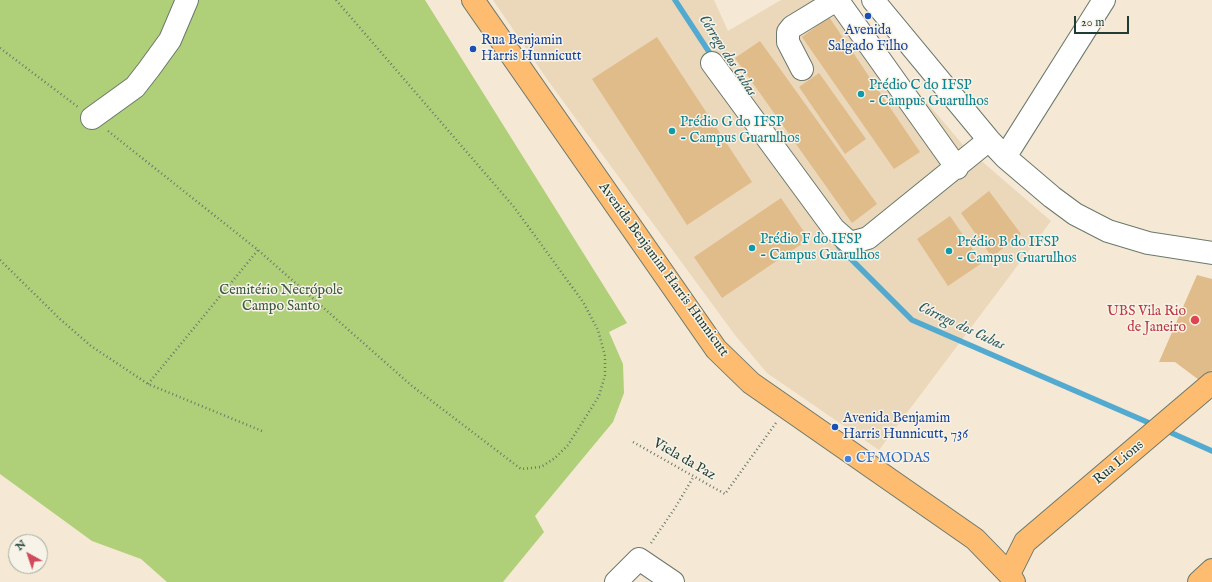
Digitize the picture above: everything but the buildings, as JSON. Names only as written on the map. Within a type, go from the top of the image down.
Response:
[{"type":"main road","name":"Avenida Benjamim Harris Hunnicutt","points":[[473,0],[716,349],[751,383],[975,539],[1011,578]]},
{"type":"main road","name":"Rua Lions","points":[[975,539],[1002,548],[1012,547],[1025,542],[1212,383]]},
{"type":"main road","name":"Rua Lions","points":[[1011,578],[1025,542]]},
{"type":"main road","points":[[1199,582],[1212,570]]},
{"type":"street","points":[[92,118],[134,87],[149,70],[170,40],[187,0]]},
{"type":"street","points":[[873,0],[989,140],[1005,157],[1052,197],[1075,214],[1108,231],[1148,243],[1212,253]]},
{"type":"street","points":[[1005,157],[1100,2]]},
{"type":"street","points":[[802,69],[788,42],[788,32],[792,27],[828,5],[833,3],[841,5],[957,168]]},
{"type":"street","points":[[712,63],[834,230],[850,243],[859,242],[868,238],[957,168],[989,140]]},
{"type":"street","points":[[616,582],[639,559],[673,582]]},
{"type":"path","points":[[0,48],[92,118],[258,250],[412,386],[521,469],[541,467],[555,458],[568,445],[599,396],[605,375],[605,356],[598,330],[583,302],[514,207],[336,0]]},
{"type":"path","points":[[148,384],[258,250]]},
{"type":"path","points":[[0,260],[70,328],[91,346],[148,384],[262,431]]},
{"type":"path","name":"Viela da Paz","points":[[633,442],[725,494],[786,408]]},
{"type":"path","points":[[639,559],[675,508],[694,476]]},
{"type":"shaded area","points":[[493,0],[714,0],[728,31],[781,0],[848,0],[901,72],[963,145],[1051,221],[879,450],[767,373],[735,335],[549,82]]},
{"type":"green space","name":"Cemitério Necrópole Campo Santo","points":[[0,0],[425,0],[627,323],[609,332],[623,364],[624,393],[613,422],[535,516],[544,532],[503,582],[167,582],[141,559],[92,541],[0,474]]},
{"type":"waterway","name":"Córrego dos Cubas","points":[[675,0],[713,58]]},
{"type":"waterway","name":"Córrego dos Cubas","points":[[839,247],[912,320],[1154,425]]},
{"type":"waterway","name":"Córrego dos Cubas","points":[[1165,430],[1212,451]]},
{"type":"place","name":"Avenida Salgado Filho","points":[[868,16]]},
{"type":"place","name":"Rua Benjamin Harris Hunnicutt","points":[[473,49]]},
{"type":"place","name":"Prédio C do IFSP - Campus Guarulhos","points":[[861,94]]},
{"type":"place","name":"Prédio G do IFSP - Campus Guarulhos","points":[[672,131]]},
{"type":"place","name":"Prédio F do IFSP - Campus Guarulhos","points":[[752,248]]},
{"type":"place","name":"Prédio B do IFSP - Campus Guarulhos","points":[[949,251]]},
{"type":"place","name":"UBS Vila Rio de Janeiro","points":[[1195,320]]},
{"type":"place","name":"Avenida Benjamim Harris Hunnicutt, 736","points":[[835,427]]},
{"type":"place","name":"CF MODAS","points":[[848,459]]}]
